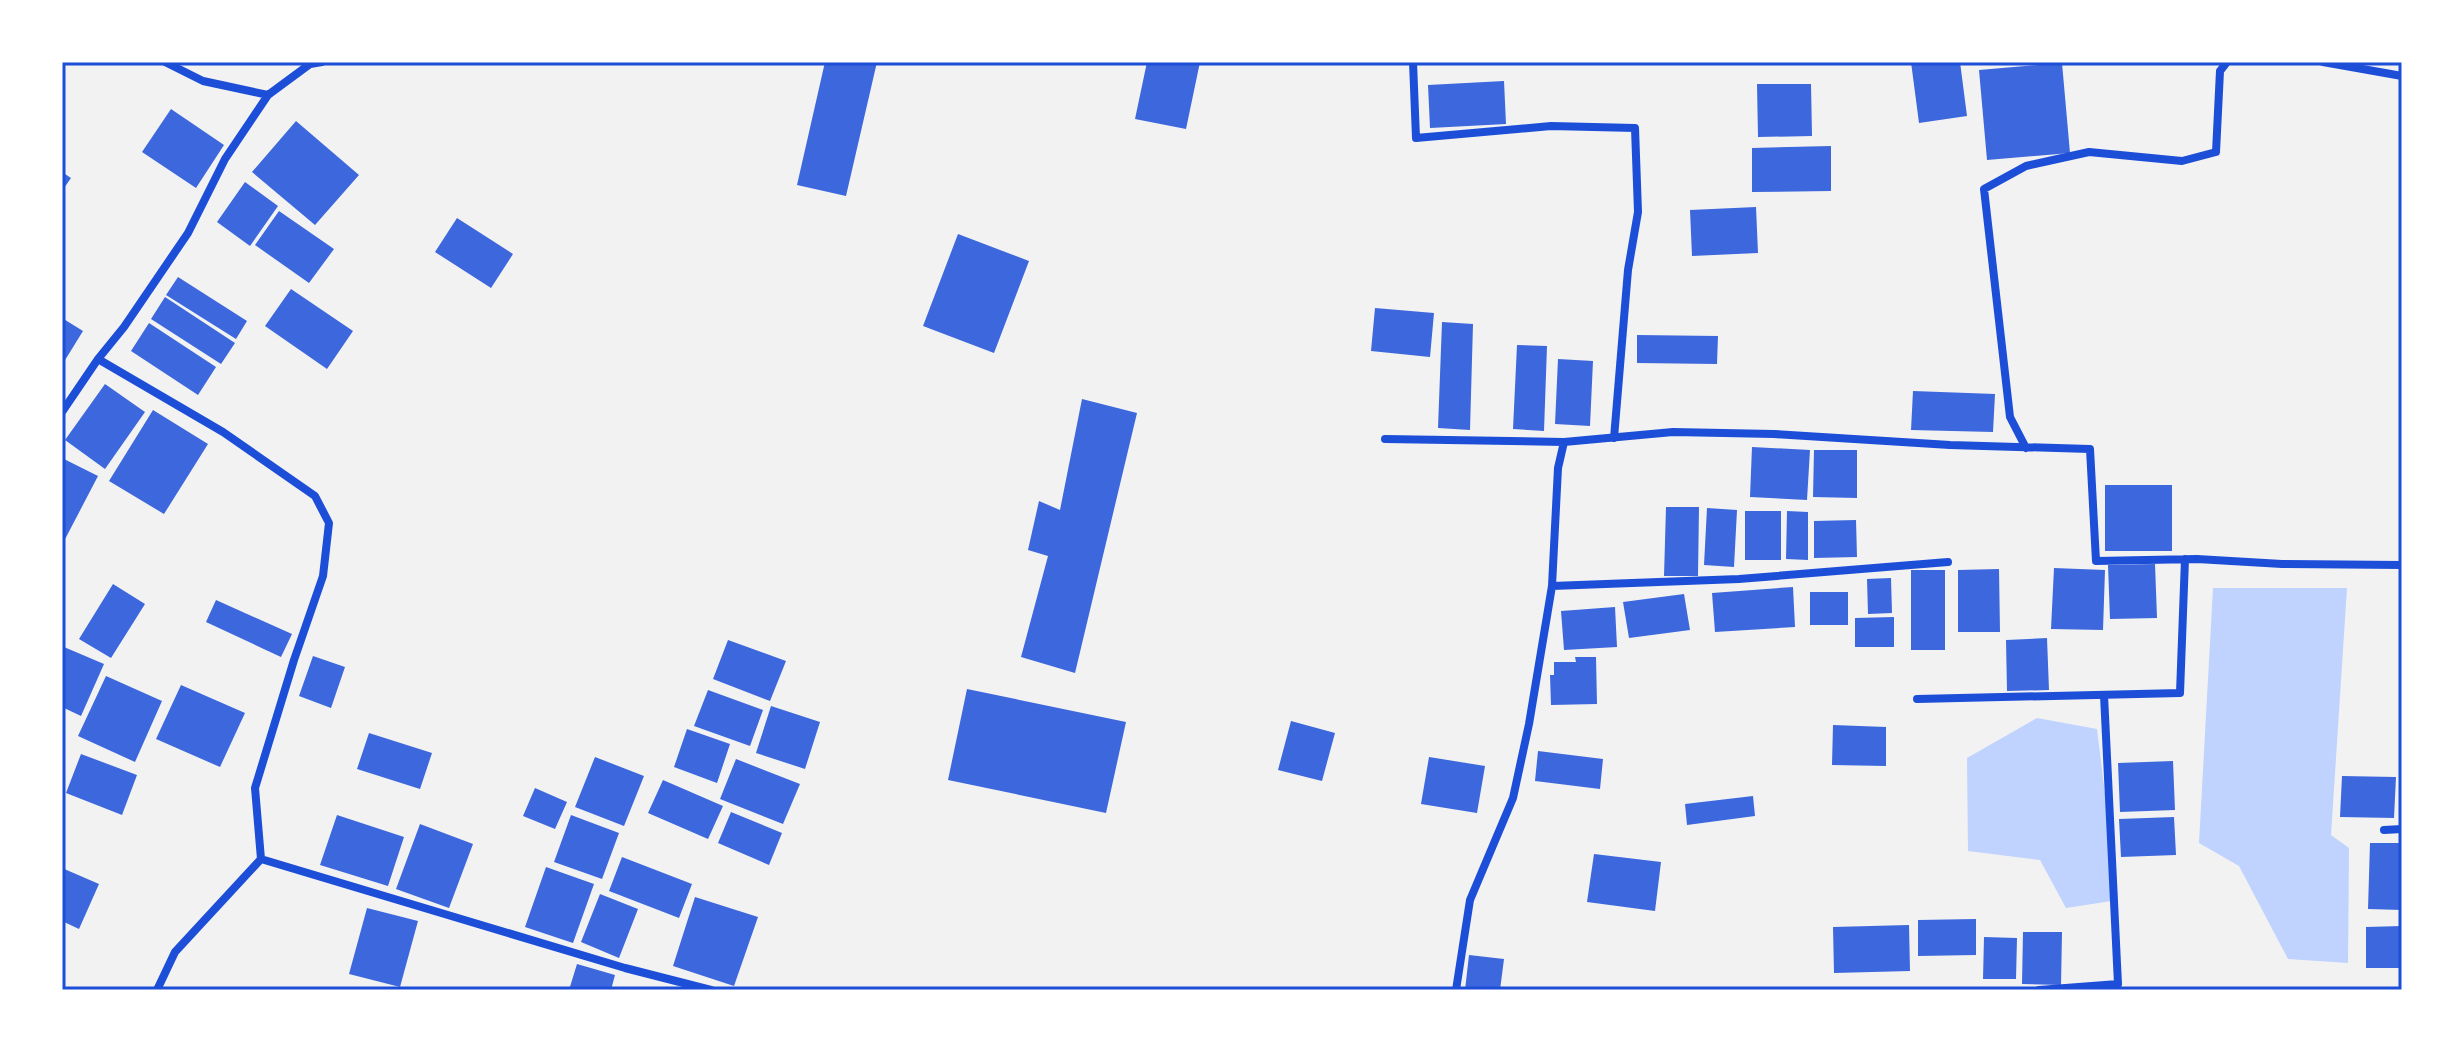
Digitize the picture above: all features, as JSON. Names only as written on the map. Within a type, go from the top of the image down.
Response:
[{"type":"street","points":[[165,62],[203,81],[268,95]]},
{"type":"street","points":[[62,412],[188,233],[225,159],[268,95],[310,64],[322,62]]},
{"type":"street","points":[[1413,62],[1416,138],[1551,126],[1635,128],[1638,212],[1628,270],[1614,438]]},
{"type":"street","points":[[2026,448],[2010,417],[1984,189],[2026,166],[2089,152],[2182,161],[2216,152],[2220,71],[2227,62]]},
{"type":"street","points":[[2323,62],[2402,76]]},
{"type":"street","points":[[98,359],[223,432],[315,496],[329,523],[323,576],[255,788],[261,859],[175,952],[157,990]]},
{"type":"street","points":[[1385,439],[1564,442],[1673,432],[2090,449],[2096,561],[2185,559],[2402,565]]},
{"type":"street","points":[[1456,990],[1470,900],[1513,798],[1529,724],[1552,586],[1558,468],[1564,442]]},
{"type":"street","points":[[1917,699],[2180,693],[2185,559]]},
{"type":"street","points":[[1552,586],[1739,579],[1948,562]]},
{"type":"street","points":[[2039,990],[2118,984],[2104,695]]},
{"type":"street","points":[[2384,830],[2402,829]]},
{"type":"street","points":[[261,859],[625,968],[711,990]]},
{"type":"water","points":[[2213,588],[2347,588],[2331,835],[2349,848],[2348,963],[2288,959],[2239,866],[2199,843]]},
{"type":"water","points":[[2037,718],[2097,729],[2118,900],[2066,908],[2040,860],[1968,851],[1967,758]]},
{"type":"building","points":[[825,62],[877,62],[846,196],[797,185]]},
{"type":"building","points":[[1147,62],[1200,62],[1186,129],[1135,119]]},
{"type":"building","points":[[1911,62],[1960,62],[1967,116],[1919,123]]},
{"type":"building","points":[[2062,63],[2070,153],[1987,160],[1979,70]]},
{"type":"building","points":[[1504,81],[1506,124],[1430,128],[1428,85]]},
{"type":"building","points":[[1757,84],[1811,84],[1812,136],[1758,137]]},
{"type":"building","points":[[171,109],[224,145],[196,188],[142,152]]},
{"type":"building","points":[[296,121],[359,175],[315,225],[252,172]]},
{"type":"building","points":[[1831,146],[1831,191],[1752,192],[1752,148]]},
{"type":"building","points":[[62,172],[71,178],[62,191]]},
{"type":"building","points":[[245,182],[278,206],[250,246],[217,222]]},
{"type":"building","points":[[1756,207],[1758,253],[1692,256],[1690,210]]},
{"type":"building","points":[[279,211],[334,249],[309,283],[255,245]]},
{"type":"building","points":[[457,218],[513,254],[491,288],[435,252]]},
{"type":"building","points":[[958,234],[1029,261],[994,353],[923,326]]},
{"type":"building","points":[[178,277],[247,321],[236,339],[166,295]]},
{"type":"building","points":[[291,289],[353,331],[327,369],[265,326]]},
{"type":"building","points":[[165,297],[235,343],[221,364],[151,319]]},
{"type":"building","points":[[1375,308],[1434,313],[1430,357],[1371,351]]},
{"type":"building","points":[[62,318],[83,331],[62,365]]},
{"type":"building","points":[[1442,322],[1473,324],[1470,430],[1438,428]]},
{"type":"building","points":[[149,323],[216,367],[198,395],[131,351]]},
{"type":"building","points":[[1637,335],[1718,336],[1717,364],[1637,363]]},
{"type":"building","points":[[1517,345],[1547,346],[1544,431],[1513,429]]},
{"type":"building","points":[[1558,359],[1593,361],[1590,426],[1555,424]]},
{"type":"building","points":[[105,384],[145,412],[105,469],[65,440]]},
{"type":"building","points":[[1913,391],[1995,394],[1993,432],[1911,430]]},
{"type":"building","points":[[1082,399],[1137,413],[1075,673],[1021,657],[1048,556],[1028,550],[1039,501],[1060,510]]},
{"type":"building","points":[[153,410],[208,444],[164,514],[109,481]]},
{"type":"building","points":[[1752,447],[1810,450],[1807,500],[1750,497]]},
{"type":"building","points":[[1814,450],[1857,450],[1857,498],[1813,497]]},
{"type":"building","points":[[62,458],[98,476],[62,545]]},
{"type":"building","points":[[2105,485],[2172,485],[2172,551],[2105,551]]},
{"type":"building","points":[[1666,507],[1699,507],[1698,576],[1664,576]]},
{"type":"building","points":[[1707,508],[1737,510],[1734,567],[1704,565]]},
{"type":"building","points":[[1745,511],[1781,511],[1781,560],[1745,560]]},
{"type":"building","points":[[1787,511],[1808,512],[1808,560],[1786,559]]},
{"type":"building","points":[[1856,520],[1857,557],[1814,558],[1814,521]]},
{"type":"building","points":[[2155,564],[2157,618],[2110,619],[2108,565]]},
{"type":"building","points":[[2054,568],[2105,570],[2103,630],[2051,629]]},
{"type":"building","points":[[1999,569],[2000,632],[1958,632],[1958,570]]},
{"type":"building","points":[[1911,570],[1945,570],[1945,650],[1911,650]]},
{"type":"building","points":[[1891,578],[1892,613],[1868,614],[1867,579]]},
{"type":"building","points":[[113,584],[145,604],[111,658],[79,639]]},
{"type":"building","points":[[1793,587],[1795,627],[1715,632],[1712,593]]},
{"type":"building","points":[[1810,592],[1848,592],[1848,625],[1810,625]]},
{"type":"building","points":[[1684,594],[1690,630],[1629,638],[1623,602]]},
{"type":"building","points":[[216,600],[292,634],[281,657],[206,622]]},
{"type":"building","points":[[1615,607],[1617,647],[1564,650],[1561,611]]},
{"type":"building","points":[[1894,617],[1894,647],[1855,647],[1855,618]]},
{"type":"building","points":[[2047,638],[2049,690],[2007,691],[2006,640]]},
{"type":"building","points":[[728,640],[786,661],[770,701],[713,679]]},
{"type":"building","points":[[64,647],[104,664],[81,716],[62,707]]},
{"type":"building","points":[[313,656],[345,667],[331,708],[299,696]]},
{"type":"building","points":[[1575,657],[1596,657],[1597,704],[1551,705],[1550,675],[1554,675],[1554,662],[1576,662]]},
{"type":"building","points":[[106,676],[162,701],[135,762],[78,736]]},
{"type":"building","points":[[181,685],[245,713],[220,767],[156,739]]},
{"type":"building","points":[[967,689],[1126,722],[1106,813],[948,780]]},
{"type":"building","points":[[708,690],[763,710],[750,746],[694,726]]},
{"type":"building","points":[[771,706],[820,722],[805,769],[756,753]]},
{"type":"building","points":[[1291,721],[1335,733],[1322,781],[1278,770]]},
{"type":"building","points":[[1833,725],[1886,727],[1886,766],[1832,765]]},
{"type":"building","points":[[687,729],[730,744],[717,783],[674,767]]},
{"type":"building","points":[[369,733],[432,753],[420,789],[357,769]]},
{"type":"building","points":[[1538,751],[1603,759],[1600,789],[1535,781]]},
{"type":"building","points":[[81,754],[137,775],[122,815],[66,793]]},
{"type":"building","points":[[595,757],[644,776],[624,826],[575,807]]},
{"type":"building","points":[[1429,757],[1485,766],[1477,813],[1421,804]]},
{"type":"building","points":[[736,759],[800,784],[783,824],[720,799]]},
{"type":"building","points":[[2173,761],[2175,810],[2120,812],[2118,763]]},
{"type":"building","points":[[2342,776],[2396,777],[2394,818],[2340,817]]},
{"type":"building","points":[[663,780],[723,806],[708,839],[648,813]]},
{"type":"building","points":[[535,788],[567,802],[555,829],[523,816]]},
{"type":"building","points":[[1753,796],[1755,816],[1687,825],[1685,804]]},
{"type":"building","points":[[731,812],[782,833],[769,865],[718,843]]},
{"type":"building","points":[[337,815],[404,837],[388,886],[320,865]]},
{"type":"building","points":[[571,815],[619,833],[602,879],[554,862]]},
{"type":"building","points":[[2174,817],[2176,855],[2121,857],[2119,819]]},
{"type":"building","points":[[420,824],[473,844],[449,908],[396,889]]},
{"type":"building","points":[[2370,843],[2402,843],[2402,910],[2368,909]]},
{"type":"building","points":[[1594,854],[1661,862],[1655,911],[1587,902]]},
{"type":"building","points":[[622,857],[692,884],[679,918],[609,891]]},
{"type":"building","points":[[546,867],[594,884],[573,943],[525,927]]},
{"type":"building","points":[[62,868],[99,884],[79,929],[62,921]]},
{"type":"building","points":[[600,894],[638,909],[619,958],[581,942]]},
{"type":"building","points":[[695,897],[758,917],[734,986],[673,966]]},
{"type":"building","points":[[367,908],[418,921],[400,987],[349,974]]},
{"type":"building","points":[[1976,919],[1976,955],[1918,956],[1918,920]]},
{"type":"building","points":[[1909,925],[1910,971],[1834,973],[1833,927]]},
{"type":"building","points":[[2402,926],[2402,968],[2366,968],[2366,927]]},
{"type":"building","points":[[2023,932],[2062,932],[2061,985],[2022,984]]},
{"type":"building","points":[[1984,937],[2017,938],[2016,979],[1983,979]]},
{"type":"building","points":[[1469,955],[1504,959],[1500,990],[1465,990]]},
{"type":"building","points":[[577,964],[615,975],[611,990],[569,990]]}]
